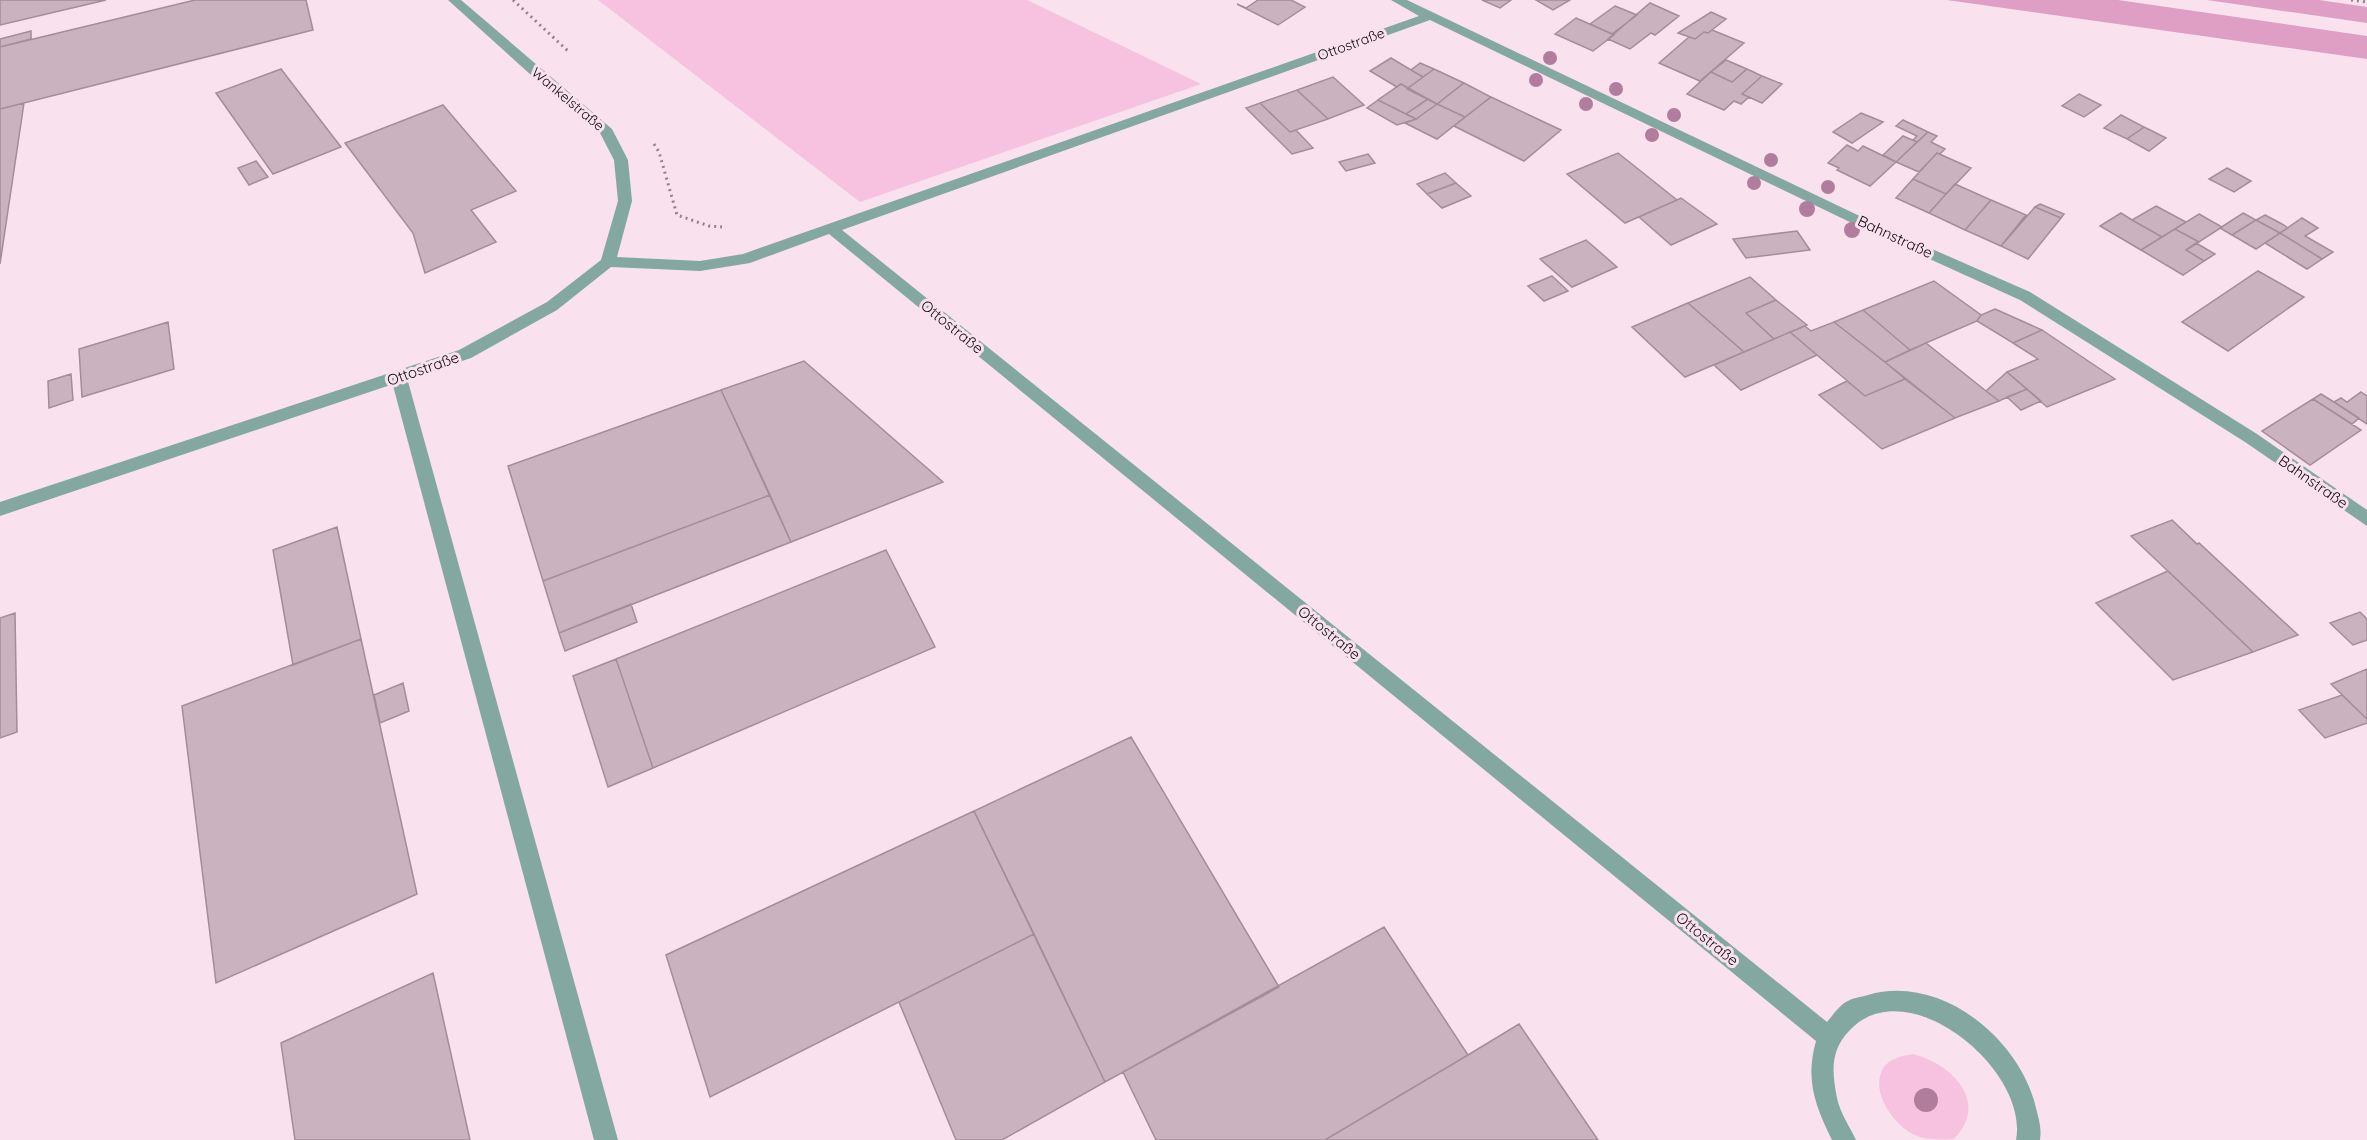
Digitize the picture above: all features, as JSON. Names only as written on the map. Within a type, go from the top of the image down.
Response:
[{"type":"street","name":"Wankelstraße","points":[[454,0],[557,91],[605,129],[621,160],[625,201],[608,262]]},
{"type":"street","name":"Bahnstraße","points":[[1397,0],[1886,234],[2025,296],[2252,438],[2367,519]]},
{"type":"street","name":"Ottostraße","points":[[0,509],[399,378],[465,354],[542,312],[608,262],[700,266],[745,259],[1431,16]]},
{"type":"street","name":"Ottostraße","points":[[831,228],[1828,1037]]},
{"type":"street","points":[[399,378],[606,1140]]},
{"type":"street","points":[[1844,1140],[1826,1103],[1821,1064],[1828,1037],[1853,1010],[1888,1000],[1919,1003],[1957,1019],[1999,1057],[2020,1092],[2033,1137]]},
{"type":"path","points":[[513,0],[574,56]]},
{"type":"path","points":[[2351,0],[2367,2]]},
{"type":"path","points":[[652,143],[659,152],[678,215],[709,226],[729,227]]},
{"type":"shaded area","points":[[598,0],[1027,0],[1201,84],[860,202]]},
{"type":"shaded area","points":[[1947,0],[2118,0],[2367,36],[2367,59]]},
{"type":"shaded area","points":[[2207,0],[2319,0],[2367,7],[2367,23]]},
{"type":"shaded area","points":[[1913,1054],[1941,1066],[1962,1086],[1967,1098],[1968,1112],[1964,1125],[1954,1139],[1917,1136],[1900,1125],[1886,1107],[1879,1087],[1884,1067],[1893,1059]]},
{"type":"building","points":[[0,0],[106,0],[0,25]]},
{"type":"building","points":[[195,0],[306,0],[313,30],[0,109],[0,47]]},
{"type":"building","points":[[1258,0],[1291,0],[1305,7],[1278,25],[1237,4],[1246,8]]},
{"type":"building","points":[[1482,0],[1511,0],[1500,8]]},
{"type":"building","points":[[1536,0],[1570,0],[1553,10]]},
{"type":"building","points":[[1650,3],[1679,16],[1655,35],[1651,33],[1630,49],[1608,39]]},
{"type":"building","points":[[1615,6],[1637,15],[1612,34],[1590,24]]},
{"type":"building","points":[[1711,12],[1726,19],[1708,33],[1704,32],[1695,39],[1678,33]]},
{"type":"building","points":[[1576,18],[1614,35],[1593,51],[1555,34]]},
{"type":"building","points":[[1712,30],[1744,43],[1700,81],[1659,63],[1689,37],[1695,39],[1704,32],[1708,33]]},
{"type":"building","points":[[31,31],[31,39],[0,47],[0,39]]},
{"type":"building","points":[[1391,58],[1423,77],[1408,88],[1401,84],[1397,87],[1370,71]]},
{"type":"building","points":[[1726,60],[1747,69],[1732,82],[1711,72]]},
{"type":"building","points":[[1420,63],[1434,69],[1423,77],[1411,70]]},
{"type":"building","points":[[281,69],[341,147],[273,174],[216,93]]},
{"type":"building","points":[[1434,69],[1464,83],[1437,104],[1407,89]]},
{"type":"building","points":[[1747,69],[1762,76],[1742,94],[1749,97],[1741,104],[1734,101],[1724,110],[1687,94],[1711,72],[1732,82]]},
{"type":"building","points":[[1762,76],[1782,84],[1762,103],[1742,94]]},
{"type":"building","points":[[1333,77],[1364,105],[1328,119],[1297,90]]},
{"type":"building","points":[[1464,83],[1491,97],[1465,117],[1437,104]]},
{"type":"building","points":[[1401,84],[1428,99],[1406,114],[1378,100]]},
{"type":"building","points":[[1297,90],[1328,119],[1290,132],[1260,103]]},
{"type":"building","points":[[2079,94],[2101,105],[2084,117],[2062,106]]},
{"type":"building","points":[[1491,97],[1561,130],[1524,161],[1454,126]]},
{"type":"building","points":[[1428,99],[1437,104],[1416,119],[1406,114]]},
{"type":"building","points":[[1378,100],[1416,119],[1397,125],[1367,108]]},
{"type":"building","points":[[24,103],[0,264],[0,109]]},
{"type":"building","points":[[1260,103],[1290,132],[1296,130],[1313,148],[1292,154],[1246,108]]},
{"type":"building","points":[[1437,104],[1465,117],[1437,139],[1405,123],[1416,119]]},
{"type":"building","points":[[443,105],[516,191],[471,210],[496,242],[425,273],[413,233],[345,143]]},
{"type":"building","points":[[1861,113],[1883,122],[1852,143],[1833,132]]},
{"type":"building","points":[[2121,115],[2144,127],[2127,139],[2104,128]]},
{"type":"building","points":[[1903,120],[1928,132],[1917,142],[1913,140],[1917,136],[1896,126]]},
{"type":"building","points":[[2144,127],[2166,138],[2149,151],[2127,139]]},
{"type":"building","points":[[1928,132],[1937,136],[1931,142],[1945,149],[1940,154],[1937,153],[1919,172],[1896,162]]},
{"type":"building","points":[[1903,136],[1917,142],[1896,162],[1883,155]]},
{"type":"building","points":[[1847,145],[1858,151],[1863,146],[1896,162],[1870,186],[1837,170],[1839,168],[1828,163]]},
{"type":"building","points":[[1618,153],[1677,200],[1625,223],[1567,174]]},
{"type":"building","points":[[1937,153],[1971,168],[1946,194],[1913,179]]},
{"type":"building","points":[[1368,154],[1375,163],[1346,171],[1339,162]]},
{"type":"building","points":[[256,161],[268,177],[249,185],[238,168]]},
{"type":"building","points":[[2227,168],[2251,181],[2234,192],[2209,179]]},
{"type":"building","points":[[1445,173],[1456,183],[1427,194],[1417,184]]},
{"type":"building","points":[[1913,179],[1946,194],[1929,213],[1896,198]]},
{"type":"building","points":[[1456,183],[1471,196],[1442,208],[1427,194]]},
{"type":"building","points":[[1955,184],[1991,200],[1965,230],[1929,213]]},
{"type":"building","points":[[1681,198],[1717,224],[1671,245],[1639,217]]},
{"type":"building","points":[[1991,200],[2026,215],[2001,246],[1965,230]]},
{"type":"building","points":[[2040,204],[2064,214],[2061,218],[2035,207]]},
{"type":"building","points":[[2156,206],[2186,222],[2162,237],[2132,220]]},
{"type":"building","points":[[2035,207],[2061,218],[2028,259],[2001,246]]},
{"type":"building","points":[[2121,213],[2162,237],[2141,250],[2100,226]]},
{"type":"building","points":[[2243,213],[2256,220],[2232,235],[2220,228]]},
{"type":"building","points":[[2199,214],[2222,227],[2199,242],[2175,229]]},
{"type":"building","points":[[2265,215],[2288,228],[2280,233],[2256,220]]},
{"type":"building","points":[[2302,218],[2318,228],[2305,236],[2333,252],[2322,259],[2280,233]]},
{"type":"building","points":[[2256,220],[2280,233],[2256,249],[2232,235]]},
{"type":"building","points":[[2175,229],[2199,242],[2186,250],[2204,261],[2183,275],[2141,250]]},
{"type":"building","points":[[1797,231],[1810,250],[1746,258],[1733,239]]},
{"type":"building","points":[[2280,233],[2322,259],[2307,269],[2265,243]]},
{"type":"building","points":[[1586,240],[1617,267],[1572,287],[1540,259]]},
{"type":"building","points":[[2196,243],[2215,254],[2204,261],[2186,250]]},
{"type":"building","points":[[2258,271],[2304,297],[2228,351],[2182,322]]},
{"type":"building","points":[[1552,276],[1568,291],[1544,301],[1528,286]]},
{"type":"building","points":[[1750,277],[1776,300],[1746,313],[1774,339],[1744,352],[1688,303]]},
{"type":"building","points":[[1934,281],[1981,315],[1977,321],[1910,350],[1863,310]]},
{"type":"building","points":[[1776,300],[1807,325],[1774,339],[1746,313]]},
{"type":"building","points":[[1688,303],[1744,352],[1685,377],[1632,327]]},
{"type":"building","points":[[1995,309],[2042,330],[2013,343],[1977,321],[1981,315]]},
{"type":"building","points":[[1863,310],[1910,350],[1885,362],[1834,322]]},
{"type":"building","points":[[168,322],[174,369],[82,397],[79,349]]},
{"type":"building","points":[[1834,322],[1905,379],[1865,396],[1790,332],[1805,326],[1811,331]]},
{"type":"building","points":[[2042,330],[2115,379],[2047,407],[2007,372],[2038,359],[2013,343]]},
{"type":"building","points":[[1790,332],[1817,355],[1741,390],[1714,365]]},
{"type":"building","points":[[1926,343],[1999,401],[1955,418],[1885,362]]},
{"type":"building","points":[[804,361],[943,482],[791,542],[721,390]]},
{"type":"building","points":[[2007,372],[2027,389],[1999,401],[1986,391]]},
{"type":"building","points":[[71,374],[73,400],[49,408],[48,381]]},
{"type":"building","points":[[1905,379],[1955,418],[1882,449],[1819,395],[1847,381],[1865,396]]},
{"type":"building","points":[[2027,389],[2041,401],[2021,410],[2007,397]]},
{"type":"building","points":[[721,390],[770,495],[543,581],[508,466]]},
{"type":"building","points":[[2361,392],[2367,396],[2367,424],[2334,402],[2341,398],[2347,402]]},
{"type":"building","points":[[2321,394],[2359,418],[2352,424],[2313,399]]},
{"type":"building","points":[[2313,399],[2361,430],[2310,465],[2262,431]]},
{"type":"building","points":[[770,495],[791,542],[559,633],[543,581]]},
{"type":"building","points":[[2172,520],[2298,635],[2253,652],[2131,536]]},
{"type":"building","points":[[337,527],[361,639],[293,665],[273,550]]},
{"type":"building","points":[[886,550],[935,647],[653,768],[616,659]]},
{"type":"building","points":[[2168,571],[2253,652],[2173,680],[2096,603]]},
{"type":"building","points":[[631,604],[637,622],[565,651],[559,633]]},
{"type":"building","points":[[2360,612],[2367,619],[2367,640],[2353,645],[2330,623]]},
{"type":"building","points":[[15,613],[17,732],[0,738],[0,618]]},
{"type":"building","points":[[361,639],[417,894],[216,983],[182,706]]},
{"type":"building","points":[[616,659],[653,768],[608,787],[573,676]]},
{"type":"building","points":[[2367,669],[2367,719],[2331,684]]},
{"type":"building","points":[[403,683],[409,711],[380,723],[374,695]]},
{"type":"building","points":[[2342,695],[2367,719],[2367,723],[2325,738],[2299,710]]},
{"type":"building","points":[[1131,737],[1279,987],[1105,1082],[974,811]]},
{"type":"building","points":[[974,811],[1034,934],[710,1097],[666,955]]},
{"type":"building","points":[[1384,927],[1468,1055],[1325,1140],[1156,1140],[1123,1072]]},
{"type":"building","points":[[1034,934],[1105,1082],[1002,1140],[956,1140],[899,1002]]},
{"type":"building","points":[[433,973],[470,1140],[295,1140],[281,1043]]},
{"type":"building","points":[[1519,1024],[1598,1140],[1325,1140],[1468,1055]]}]
